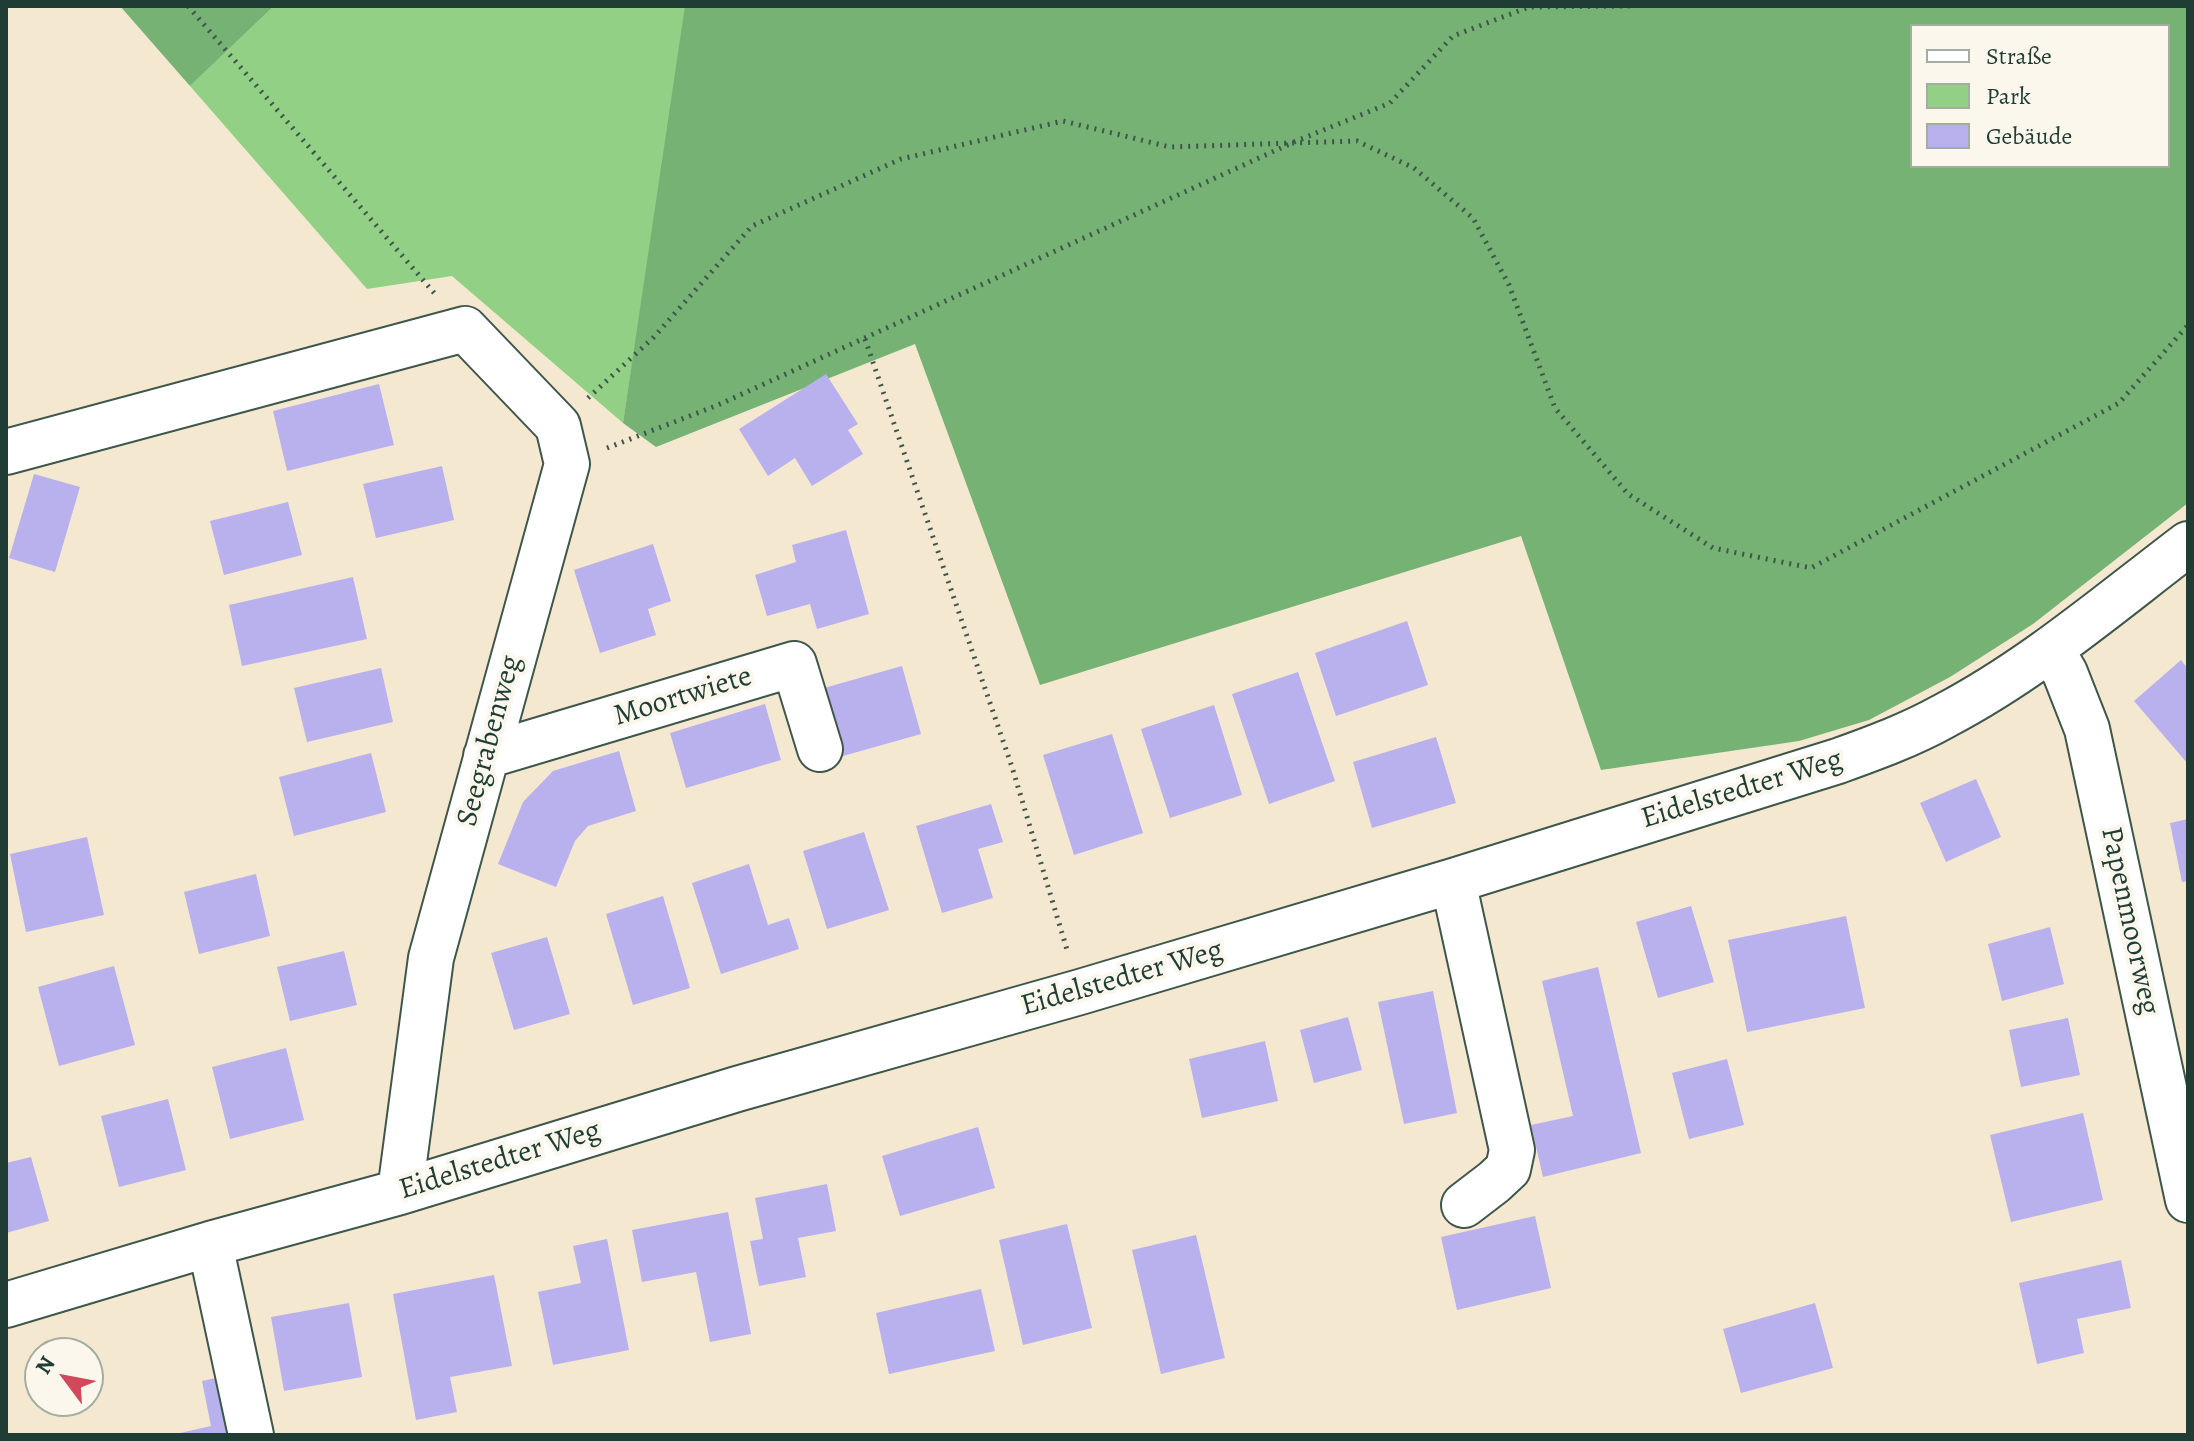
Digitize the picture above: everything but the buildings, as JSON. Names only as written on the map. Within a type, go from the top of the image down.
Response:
[{"type":"street","points":[[6,452],[465,329],[563,445]]},
{"type":"street","name":"Seegrabenweg","points":[[400,1192],[431,958],[486,756],[563,445]]},
{"type":"street","name":"Eidelstedter Weg","points":[[6,1305],[400,1192],[737,1089],[1080,992],[1453,881],[1838,761],[1898,739],[1946,715],[2051,649],[2188,544]]},
{"type":"street","name":"Papenmoorweg","points":[[2051,649],[2065,673],[2087,729],[2188,1200]]},
{"type":"street","name":"Moortwiete","points":[[486,756],[794,664],[820,749]]},
{"type":"street","points":[[1453,881],[1512,1150],[1508,1169],[1464,1205]]},
{"type":"street","points":[[210,1244],[251,1435]]},
{"type":"path","points":[[188,6],[465,329]]},
{"type":"path","points":[[563,445],[718,405],[1294,142],[1390,103],[1453,36],[1529,7],[1634,6]]},
{"type":"path","points":[[563,445],[752,226],[901,159],[1063,121],[1170,147],[1357,141],[1414,168],[1473,218],[1509,285],[1555,408],[1628,494],[1713,548],[1811,568],[2119,403],[2188,325]]},
{"type":"path","points":[[865,339],[1012,767],[1080,992]]},
{"type":"green space","points":[[120,6],[274,6],[190,86]]},
{"type":"green space","points":[[274,6],[687,7],[623,423],[452,276],[367,289],[190,86]]},
{"type":"green space","points":[[685,6],[2188,6],[2188,503],[2033,624],[1950,677],[1869,720],[1799,741],[1601,770],[1521,536],[1040,685],[915,344],[656,447],[623,423]]}]
